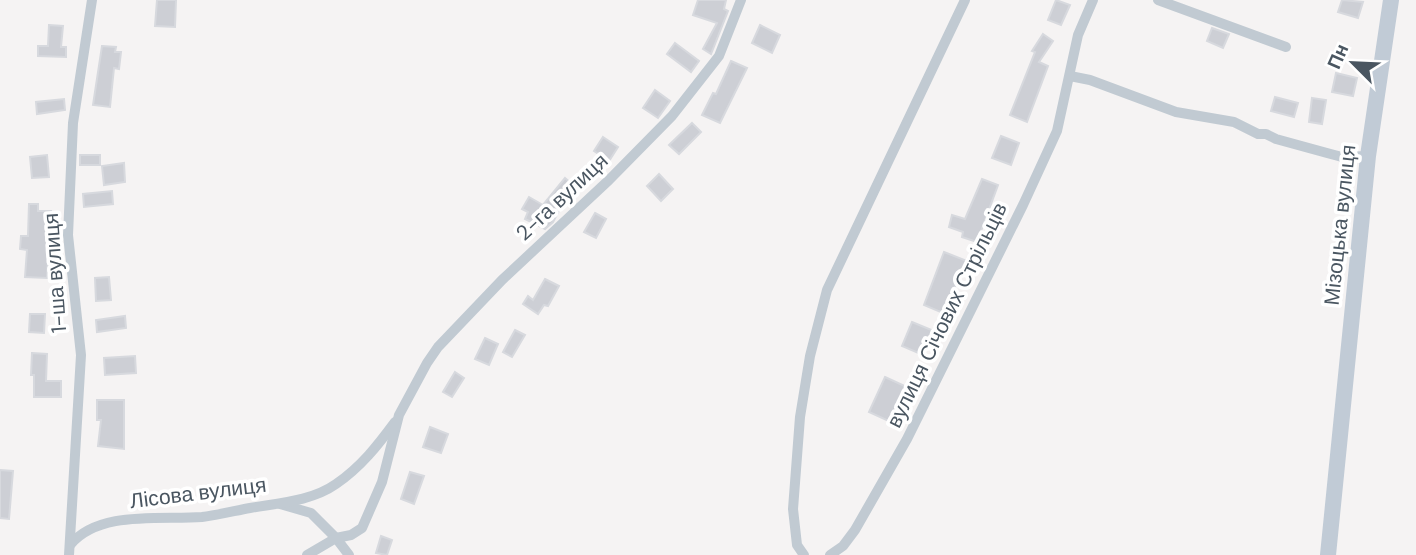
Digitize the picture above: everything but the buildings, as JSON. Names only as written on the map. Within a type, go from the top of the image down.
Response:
[{"type":"main road","name":"Мізоцька вулиця","points":[[1328,555],[1368,156],[1391,0]]},
{"type":"street","name":"1-ша вулиця","points":[[70,550],[81,355],[68,235],[73,122],[92,0]]},
{"type":"street","name":"2-га вулиця","points":[[277,503],[304,499],[335,485],[374,451],[399,415],[438,347],[502,280],[609,180],[672,116],[719,56],[741,0]]},
{"type":"street","points":[[802,554],[797,545],[793,509],[800,417],[810,356],[827,290],[965,0]]},
{"type":"street","name":"вулиця Січових Стрільців","points":[[830,555],[843,546],[867,512],[925,404],[1047,152],[1056,131],[1079,35],[1093,0]]},
{"type":"street","points":[[1158,0],[1286,47]]},
{"type":"street","points":[[1070,76],[1090,80],[1176,112],[1234,122],[1258,134],[1266,134],[1327,153],[1342,157],[1368,156]]},
{"type":"street","name":"2-га вулиця","points":[[337,538],[351,535],[362,528],[382,482],[399,415]]},
{"type":"street","name":"Лісова вулиця","points":[[70,550],[79,534],[105,524],[139,519],[204,517],[277,503],[312,513],[337,538],[349,555]]},
{"type":"street","points":[[307,555],[337,538]]}]
